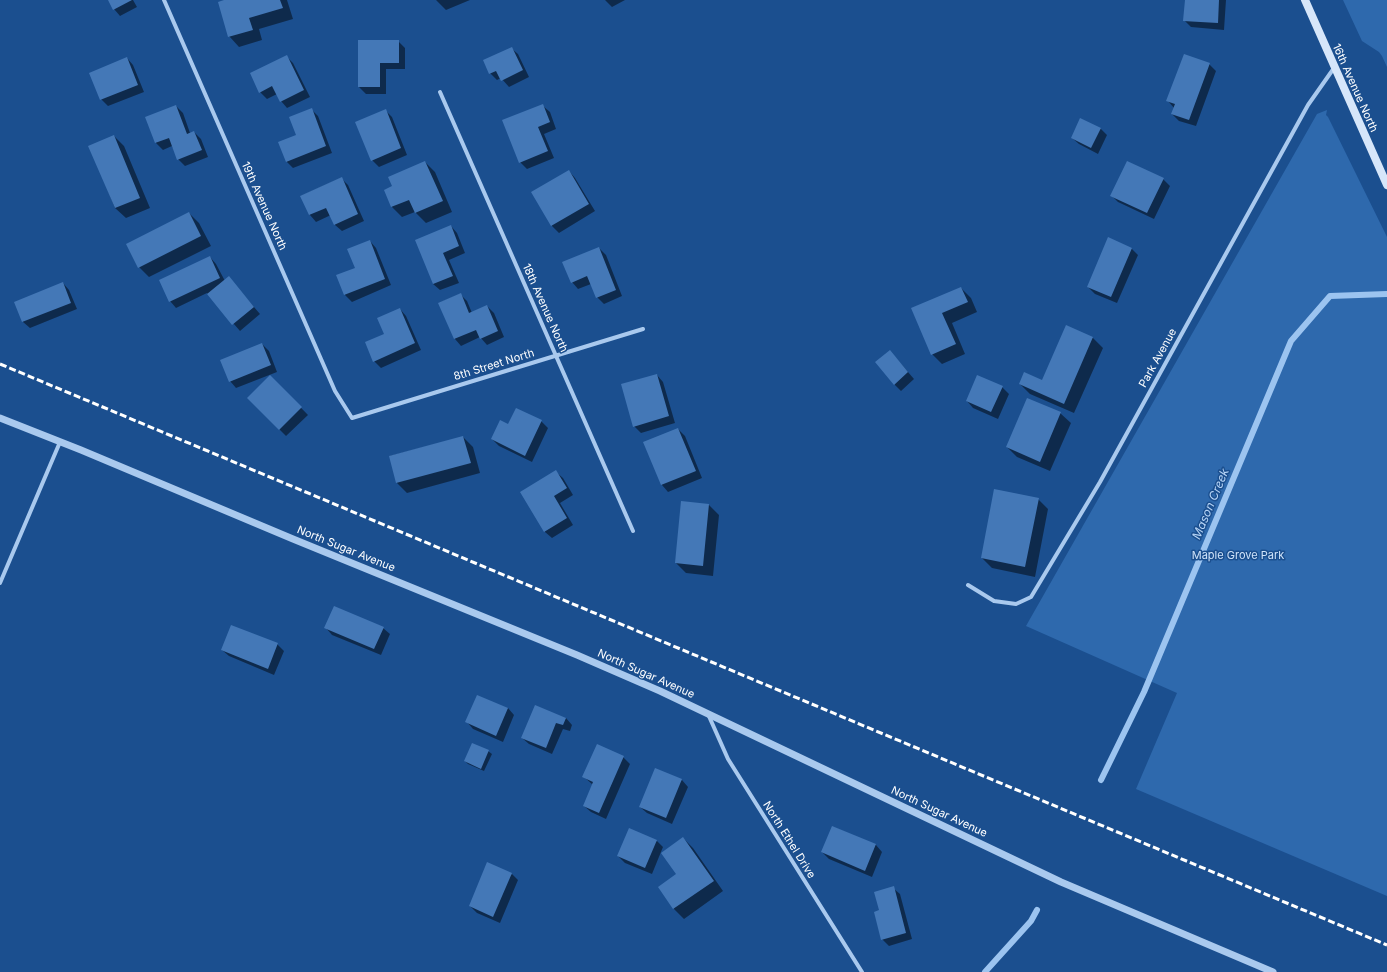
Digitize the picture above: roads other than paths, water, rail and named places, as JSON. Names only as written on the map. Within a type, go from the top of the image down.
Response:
[{"type":"main road","name":"16th Avenue North","points":[[1305,0],[1387,185]]},
{"type":"street","name":"19th Avenue North","points":[[164,0],[335,391],[352,418]]},
{"type":"street","name":"Park Avenue","points":[[968,585],[994,600],[1016,604],[1031,597],[1104,475],[1308,105],[1334,68]]},
{"type":"street","name":"18th Avenue North","points":[[440,92],[633,531]]},
{"type":"street","name":"8th Street North","points":[[352,418],[643,329]]},
{"type":"street","name":"North Sugar Avenue","points":[[0,418],[293,540],[577,655],[660,691],[1061,882],[1273,972]]},
{"type":"street","points":[[0,583],[60,442]]},
{"type":"street","name":"North Ethel Drive","points":[[708,714],[728,759],[862,972]]},
{"type":"waterway","name":"Mason Creek","points":[[1101,780],[1144,692],[1291,341],[1330,296],[1387,294]]},
{"type":"waterway","name":"Mason Creek","points":[[985,972],[1031,921],[1037,910]]},
{"type":"railway","points":[[0,364],[1387,945]]},
{"type":"park label","name":"Maple Grove Park","points":[[1238,556]]}]
